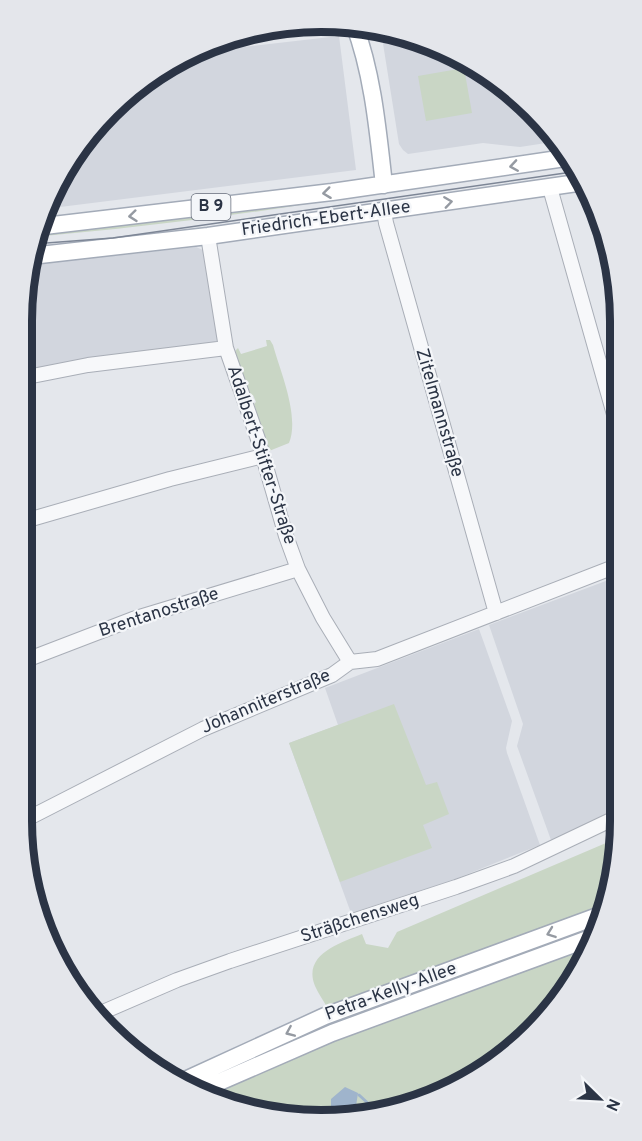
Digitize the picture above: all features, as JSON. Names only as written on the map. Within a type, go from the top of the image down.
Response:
[{"type":"main road","points":[[357,34],[367,72],[384,185]]},
{"type":"main road","name":"Friedrich-Ebert-Allee","points":[[48,226],[262,201],[561,159]]},
{"type":"main road","name":"Friedrich-Ebert-Allee","points":[[39,255],[208,236],[576,183]]},
{"type":"main road","name":"Petra-Kelly-Allee","points":[[189,1078],[325,1016],[593,918]]},
{"type":"main road","name":"Petra-Kelly-Allee","points":[[209,1087],[332,1033],[584,940]]},
{"type":"street","points":[[550,188],[610,400]]},
{"type":"street","name":"Zitelmannstraße","points":[[384,212],[496,613]]},
{"type":"street","name":"Adalbert-Stifter-Straße","points":[[208,236],[226,348],[298,569],[323,618],[350,662]]},
{"type":"street","points":[[32,376],[110,362],[226,348]]},
{"type":"street","points":[[32,519],[170,479],[263,456]]},
{"type":"street","name":"Brentanostraße","points":[[32,658],[133,619],[298,569]]},
{"type":"street","name":"Johanniterstraße","points":[[32,816],[203,729],[332,675],[350,662],[377,660],[610,569]]},
{"type":"street","name":"Sträßchensweg","points":[[104,1012],[177,980],[230,961],[495,873],[610,820]]},
{"type":"shaded area","points":[[339,36],[356,170],[55,208],[80,160],[116,116],[160,80],[193,61],[222,50]]},
{"type":"shaded area","points":[[382,38],[414,47],[449,61],[482,80],[526,116],[549,143],[520,147],[483,143],[408,154],[399,144]]},
{"type":"shaded area","points":[[196,247],[203,250],[206,257],[221,339],[216,344],[32,371],[32,302],[37,264]]},
{"type":"shaded area","points":[[610,579],[610,814],[551,840],[517,746],[523,724],[489,625]]},
{"type":"shaded area","points":[[479,629],[512,721],[507,753],[540,845],[453,880],[351,913],[289,743],[338,725],[325,688]]},
{"type":"green space","points":[[464,69],[472,113],[426,121],[418,76]]},
{"type":"green space","points":[[324,197],[325,201],[144,226],[44,236],[46,231]]},
{"type":"green space","points":[[266,340],[270,340],[273,345],[288,394],[292,420],[289,443],[269,451],[254,404],[256,402],[253,395],[250,395],[235,351],[238,348],[241,354],[267,346]]},
{"type":"green space","points":[[394,704],[426,785],[437,782],[449,814],[423,825],[432,848],[340,882],[289,743]]},
{"type":"green space","points":[[610,841],[601,895],[597,906],[592,910],[327,1007],[316,989],[312,975],[319,958],[334,946],[362,934],[366,944],[388,948],[397,932]]},
{"type":"green space","points":[[591,924],[589,928],[528,950],[513,959],[341,1022],[335,1021]]},
{"type":"green space","points":[[579,952],[551,996],[512,1038],[466,1071],[414,1094],[377,1104],[321,1110],[265,1104],[216,1089],[301,1052]]},
{"type":"water","points":[[345,1087],[358,1093],[354,1108],[326,1110],[331,1108],[331,1099]]},
{"type":"waterway","points":[[359,1095],[370,1105]]},
{"type":"tram line","points":[[42,243],[113,238],[570,172]]}]
